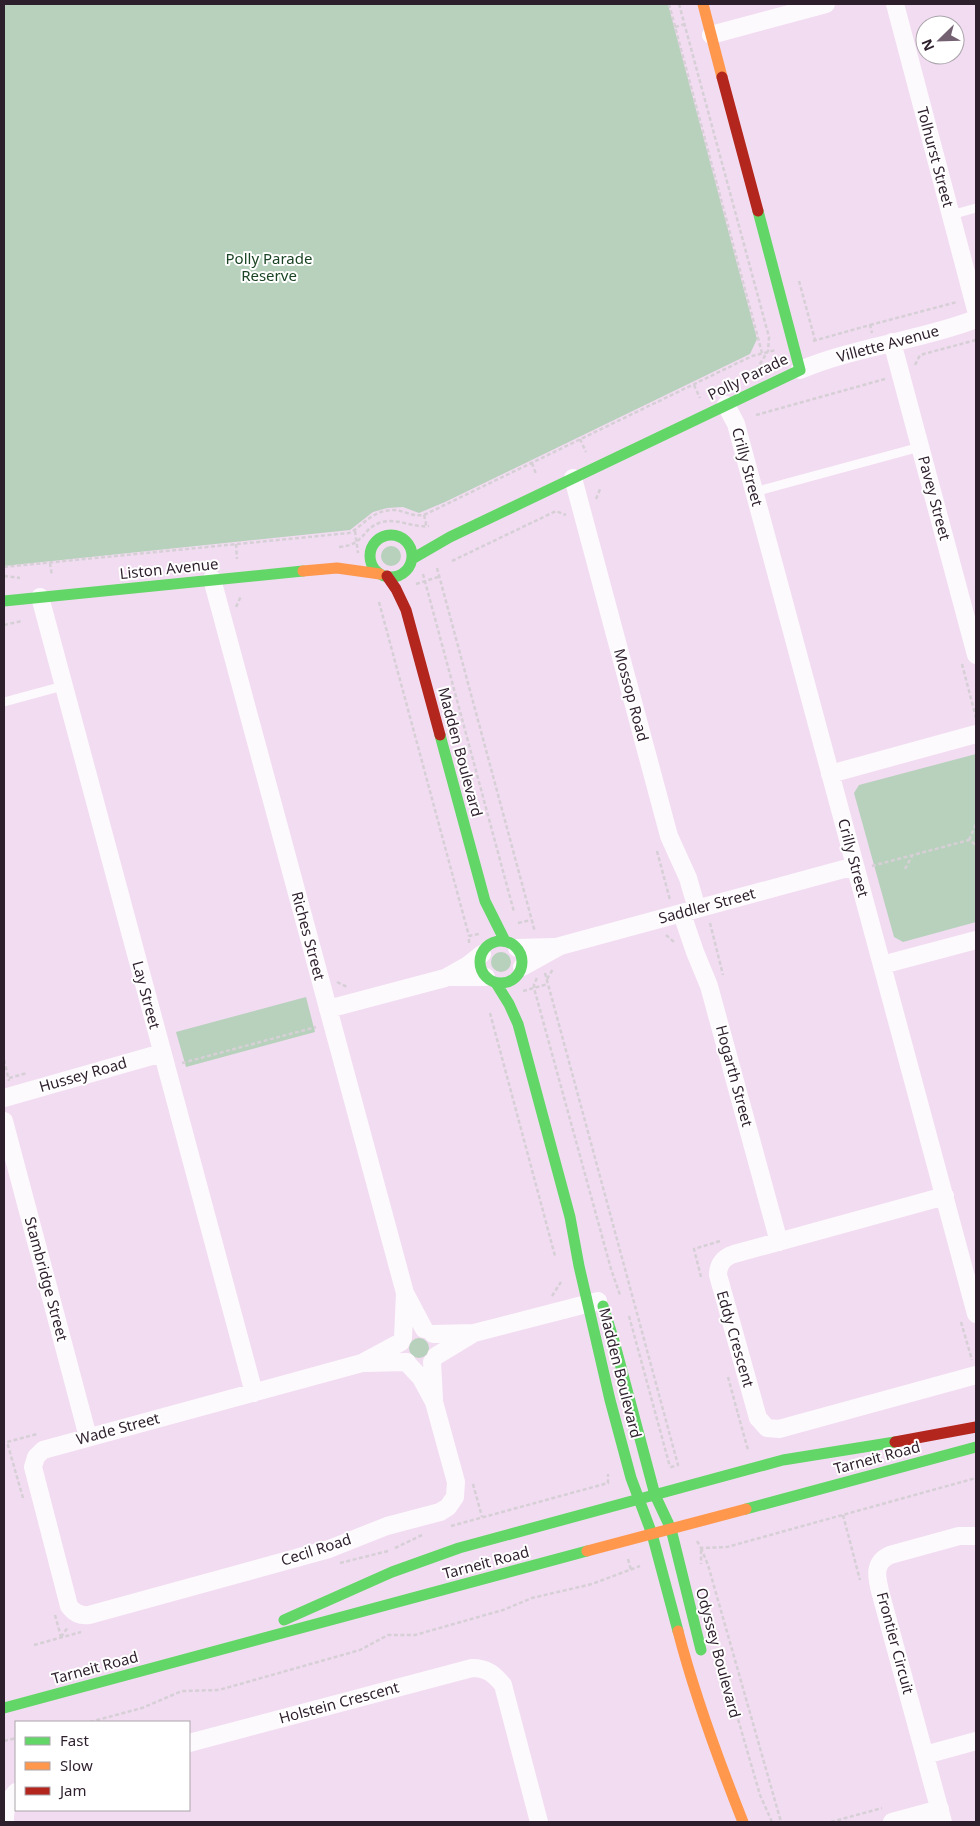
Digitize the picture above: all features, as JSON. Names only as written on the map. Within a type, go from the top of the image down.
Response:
[{"type":"street","name":"Polly Parade","points":[[412,559],[450,537],[800,370],[702,4]]},
{"type":"street","points":[[711,35],[826,4]]},
{"type":"street","name":"Tolhurst Street","points":[[895,4],[976,310]]},
{"type":"street","name":"Villette Avenue","points":[[800,370],[976,319]]},
{"type":"street","name":"Pavey Street","points":[[892,342],[893,378],[920,447],[976,655]]},
{"type":"street","name":"Crilly Street","points":[[726,404],[736,424],[830,774],[864,866],[882,965],[945,1196],[971,1273],[969,1318]]},
{"type":"street","name":"Mossop Road","points":[[574,478],[669,836],[688,878],[689,911]]},
{"type":"street","points":[[386,536],[400,537],[410,546],[412,559],[406,571],[394,577],[384,575],[375,569],[371,563],[371,549],[380,538],[386,536]]},
{"type":"street","name":"Polly Parade","points":[[400,537],[422,539],[450,537]]},
{"type":"street","name":"Liston Avenue","points":[[337,568],[358,558],[371,549]]},
{"type":"street","name":"Liston Avenue","points":[[4,601],[337,568],[384,575]]},
{"type":"street","name":"Madden Boulevard","points":[[406,571],[406,610]]},
{"type":"street","name":"Madden Boulevard","points":[[384,575],[396,589],[406,610],[485,901],[494,922],[511,945]]},
{"type":"street","name":"Riches Street","points":[[212,579],[404,1293],[428,1332]]},
{"type":"street","name":"Lay Street","points":[[40,597],[63,686],[171,1054],[254,1393]]},
{"type":"street","points":[[830,774],[976,734]]},
{"type":"street","name":"Saddler Street","points":[[511,945],[560,946],[864,866]]},
{"type":"street","name":"Madden Boulevard","points":[[484,951],[485,901]]},
{"type":"street","name":"Hogarth Street","points":[[689,911],[779,1242]]},
{"type":"street","points":[[882,965],[976,940]]},
{"type":"street","points":[[328,1010],[445,978],[468,965],[492,944],[511,945],[521,954],[519,973],[503,984],[491,980],[445,978]]},
{"type":"street","name":"Saddler Street","points":[[519,973],[560,946]]},
{"type":"street","points":[[484,951],[481,966],[491,980]]},
{"type":"street","name":"Madden Boulevard","points":[[518,1024],[519,973]]},
{"type":"street","name":"Madden Boulevard","points":[[491,980],[509,1004],[518,1024],[570,1217],[595,1294],[614,1340],[655,1494]]},
{"type":"street","name":"Hussey Road","points":[[4,1098],[171,1054]]},
{"type":"street","name":"Stambridge Street","points":[[4,1121],[88,1437]]},
{"type":"street","name":"Eddy Crescent","points":[[945,1196],[730,1255],[723,1260],[718,1270],[718,1278],[758,1418],[767,1428],[779,1430],[974,1368]]},
{"type":"street","name":"Madden Boulevard","points":[[570,1217],[595,1294],[610,1400],[638,1499],[652,1534]]},
{"type":"street","name":"Riches Street","points":[[402,1340],[404,1293]]},
{"type":"street","points":[[474,1333],[421,1367],[408,1363],[401,1353],[402,1340],[412,1330],[474,1333],[569,1308],[595,1294]]},
{"type":"street","points":[[428,1332],[438,1345],[434,1359]]},
{"type":"street","name":"Wade Street","points":[[77,1614],[68,1606],[33,1467],[36,1457],[43,1450],[362,1363],[402,1340]]},
{"type":"street","name":"Cecil Road","points":[[434,1359],[434,1402]]},
{"type":"street","name":"Wade Street","points":[[362,1363],[408,1363]]},
{"type":"street","name":"Cecil Road","points":[[77,1614],[89,1615],[329,1549],[387,1526],[444,1510],[455,1497],[456,1482],[434,1402],[421,1378],[408,1363]]},
{"type":"street","points":[[75,1688],[142,1664],[245,1635],[392,1572],[435,1556],[783,1460],[935,1436],[976,1427]]},
{"type":"street","name":"Tarneit Road","points":[[4,1708],[976,1447]]},
{"type":"street","name":"Odyssey Boulevard","points":[[655,1494],[671,1528],[702,1658]]},
{"type":"street","name":"Odyssey Boulevard","points":[[652,1534],[690,1677],[718,1759],[744,1822]]},
{"type":"street","name":"Frontier Circuit","points":[[941,1816],[881,1595],[877,1573],[884,1557],[959,1536],[976,1536]]},
{"type":"street","name":"Holstein Crescent","points":[[190,1743],[472,1668],[482,1668],[496,1676],[503,1685],[539,1822]]},
{"type":"street","points":[[925,1755],[976,1741]]},
{"type":"street","name":"Odyssey Boulevard","points":[[730,1756],[744,1822]]},
{"type":"street","points":[[6,1822],[5,1810],[9,1800],[15,1793]]},
{"type":"street","points":[[888,1815],[941,1816]]},
{"type":"lane","points":[[951,215],[976,208]]},
{"type":"lane","points":[[754,492],[920,447]]},
{"type":"lane","points":[[4,702],[63,686]]},
{"type":"path","points":[[668,4],[762,353]]},
{"type":"path","points":[[679,4],[769,337],[768,352],[757,368]]},
{"type":"path","points":[[870,326],[958,302]]},
{"type":"path","points":[[893,378],[916,371],[915,364],[920,355],[976,340]]},
{"type":"path","points":[[4,567],[348,534],[369,517],[387,511],[400,511],[412,516],[424,515],[727,368],[762,353],[793,346]]},
{"type":"path","points":[[585,451],[594,447]]},
{"type":"path","points":[[529,478],[537,474]]},
{"type":"path","points":[[446,564],[556,511],[566,514],[568,524]]},
{"type":"path","points":[[424,515],[426,526]]},
{"type":"path","points":[[336,547],[354,545],[368,530],[382,522],[396,521],[412,526],[435,524]]},
{"type":"path","points":[[236,544],[241,598],[236,608]]},
{"type":"path","points":[[228,558],[237,557]]},
{"type":"path","points":[[434,562],[535,932],[534,938]]},
{"type":"path","points":[[427,566],[423,575],[514,914]]},
{"type":"path","points":[[44,576],[52,575]]},
{"type":"path","points":[[4,576],[21,578]]},
{"type":"path","points":[[377,595],[469,936]]},
{"type":"path","points":[[218,600],[241,598]]},
{"type":"path","points":[[4,625],[28,619]]},
{"type":"path","points":[[969,840],[976,824]]},
{"type":"path","points":[[864,866],[912,856],[969,840]]},
{"type":"path","points":[[969,840],[976,845]]},
{"type":"path","points":[[656,849],[670,900]]},
{"type":"path","points":[[905,870],[912,856]]},
{"type":"path","points":[[517,923],[518,928]]},
{"type":"path","points":[[542,968],[545,970],[678,1465],[670,1467],[626,1309]]},
{"type":"path","points":[[335,973],[338,983],[346,987],[356,985]]},
{"type":"path","points":[[538,976],[534,988],[610,1269],[623,1301]]},
{"type":"path","points":[[489,1010],[557,1261]]},
{"type":"path","points":[[171,1054],[181,1063],[316,1027],[318,1035]]},
{"type":"path","points":[[702,1279],[694,1249],[722,1241]]},
{"type":"path","points":[[562,1280],[569,1308]]},
{"type":"path","points":[[969,1318],[974,1368]]},
{"type":"path","points":[[728,1376],[738,1414]]},
{"type":"path","points":[[608,1467],[608,1483]]},
{"type":"path","points":[[471,1477],[482,1517]]},
{"type":"path","points":[[677,1554],[701,1548],[728,1548],[976,1478]]},
{"type":"path","points":[[692,1524],[698,1544],[708,1565],[781,1822]]},
{"type":"path","points":[[701,1548],[702,1573]]},
{"type":"path","points":[[94,1721],[142,1708],[182,1692],[219,1690],[360,1650],[388,1635],[415,1635],[503,1610],[532,1598],[612,1578],[658,1559]]},
{"type":"path","points":[[720,1656],[760,1795],[772,1822]]},
{"type":"path","points":[[831,1822],[888,1815]]},
{"type":"green space","name":"Polly Parade Reserve","points":[[4,4],[668,4],[757,339],[750,354],[419,513],[403,507],[387,508],[373,512],[350,530],[4,566]]},
{"type":"green space","points":[[391,546],[398,549],[401,556],[398,563],[391,566],[384,563],[381,556],[384,549]]},
{"type":"green space","points":[[976,754],[976,922],[903,942],[894,937],[854,793],[859,785]]},
{"type":"green space","points":[[497,952],[505,952],[511,958],[511,966],[505,972],[497,972],[491,966],[491,958]]},
{"type":"green space","points":[[306,997],[315,1032],[186,1067],[176,1032]]},
{"type":"green space","points":[[419,1338],[426,1341],[429,1348],[426,1355],[419,1358],[412,1355],[409,1348],[412,1341]]},
{"type":"traffic: fast","points":[[412,559],[450,537],[800,370],[758,211]]},
{"type":"traffic: fast","points":[[391,535],[406,541],[412,556],[406,571],[391,577],[376,571],[370,556],[376,541],[391,535]]},
{"type":"traffic: fast","points":[[4,601],[303,571]]},
{"type":"traffic: fast","points":[[440,735],[485,901],[505,941]]},
{"type":"traffic: fast","points":[[505,941],[513,944],[519,950],[522,962],[519,974],[513,980],[497,983],[489,980],[483,974],[480,958],[483,950],[489,944],[505,941]]},
{"type":"traffic: fast","points":[[496,983],[509,1004],[518,1024],[570,1217],[579,1266],[610,1400],[631,1478],[652,1534],[678,1631]]},
{"type":"traffic: fast","points":[[603,1306],[655,1495],[671,1529],[701,1650]]},
{"type":"traffic: fast","points":[[284,1620],[392,1572],[459,1548],[783,1460],[895,1442]]},
{"type":"traffic: fast","points":[[746,1509],[976,1447]]},
{"type":"traffic: fast","points":[[4,1708],[587,1551]]},
{"type":"traffic: slow","points":[[703,4],[722,77]]},
{"type":"traffic: slow","points":[[303,571],[337,568],[380,574]]},
{"type":"traffic: slow","points":[[587,1551],[746,1509]]},
{"type":"traffic: slow","points":[[678,1631],[708,1728],[743,1822]]},
{"type":"traffic: jam","points":[[722,77],[758,211]]},
{"type":"traffic: jam","points":[[387,576],[396,589],[406,610],[440,735]]},
{"type":"traffic: jam","points":[[895,1442],[976,1427]]}]
